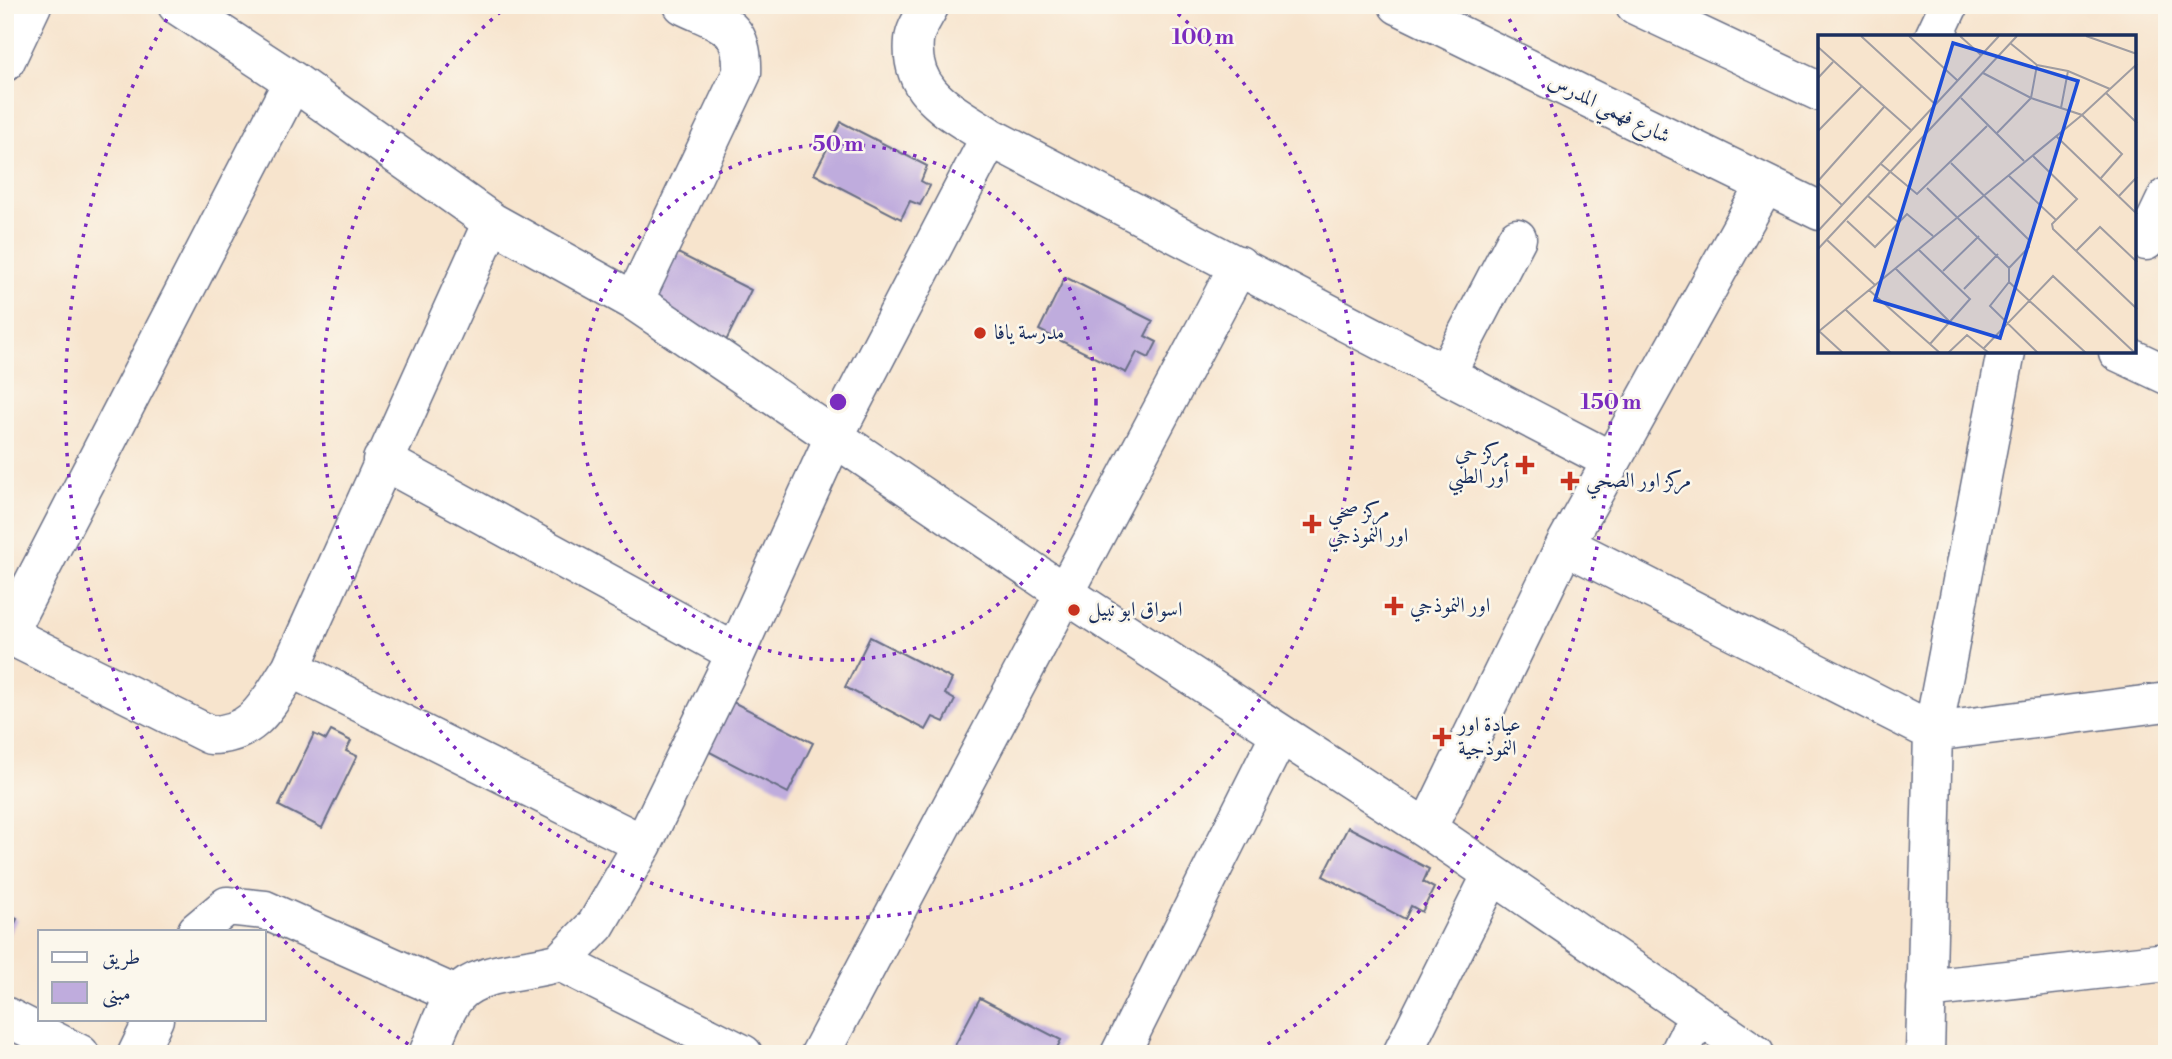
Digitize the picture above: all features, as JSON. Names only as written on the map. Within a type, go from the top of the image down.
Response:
[{"type":"street","points":[[5,62],[32,5]]},
{"type":"street","points":[[177,5],[293,81],[492,222],[634,301],[1063,592],[1279,736],[1427,830],[1490,876],[1755,1054]]},
{"type":"street","points":[[634,301],[743,74],[743,48],[731,29],[683,5]]},
{"type":"street","points":[[930,5],[914,38],[917,79],[938,102],[990,137],[1610,460]]},
{"type":"street","name":"شارع فهمي المدرس","points":[[1398,5],[1818,210]]},
{"type":"street","points":[[1935,35],[1949,5]]},
{"type":"street","points":[[1645,7],[1818,91]]},
{"type":"street","points":[[293,81],[6,633],[210,735],[231,735],[256,720],[291,668],[382,460],[492,222]]},
{"type":"street","points":[[428,1054],[456,995],[492,975],[533,970],[560,962],[596,925],[643,844],[736,653],[835,435],[990,137]]},
{"type":"street","points":[[1427,830],[1565,545],[1765,186]]},
{"type":"street","points":[[2149,243],[2167,197]]},
{"type":"street","points":[[1446,374],[1517,238]]},
{"type":"street","points":[[820,1054],[1239,265]]},
{"type":"street","points":[[1924,1054],[1933,732],[2006,354]]},
{"type":"street","points":[[2122,354],[2167,375]]},
{"type":"street","points":[[382,460],[736,653]]},
{"type":"street","points":[[1565,545],[1933,732],[2167,702]]},
{"type":"street","points":[[291,668],[643,844]]},
{"type":"street","points":[[1120,1054],[1279,736]]},
{"type":"street","points":[[1402,1054],[1490,876]]},
{"type":"street","points":[[198,930],[227,906],[265,910],[456,995]]},
{"type":"street","points":[[560,962],[743,1054]]},
{"type":"street","points":[[1926,989],[2167,962]]},
{"type":"street","points":[[1679,1054],[1698,1015]]},
{"type":"street","points":[[5,1016],[80,1054]]},
{"type":"street","points":[[137,1054],[154,1020]]},
{"type":"building","points":[[841,122],[927,166],[921,181],[930,186],[920,205],[910,201],[901,219],[814,174]]},
{"type":"building","points":[[664,246],[751,290],[725,343],[638,299]]},
{"type":"building","points":[[1065,277],[1153,321],[1145,336],[1157,342],[1149,358],[1137,352],[1126,373],[1039,330]]},
{"type":"building","points":[[870,637],[952,679],[945,694],[955,700],[944,722],[933,717],[926,730],[845,687]]},
{"type":"building","points":[[731,701],[813,743],[788,793],[706,750]]},
{"type":"building","points":[[331,731],[351,741],[346,751],[357,756],[322,828],[279,806],[314,734],[326,740]]},
{"type":"building","points":[[1348,827],[1429,869],[1423,882],[1434,888],[1422,912],[1411,906],[1405,919],[1323,876]]},
{"type":"building","points":[[5,913],[17,919],[5,944]]},
{"type":"building","points":[[980,998],[1061,1040],[1054,1054],[967,1054],[954,1047]]},
{"type":"place","name":"مدرسة يافا","points":[[980,333]]},
{"type":"place","name":"مركز حي أور الطبي","points":[[1525,465]]},
{"type":"place","name":"مركز اور الصحي","points":[[1570,481]]},
{"type":"place","name":"مركز صحي اور النموذجي","points":[[1312,524]]},
{"type":"place","name":"اور النموذجي","points":[[1394,606]]},
{"type":"place","name":"اسواق ابو نبيل","points":[[1074,610]]},
{"type":"place","name":"عيادة اور النموذجية","points":[[1442,737]]}]
